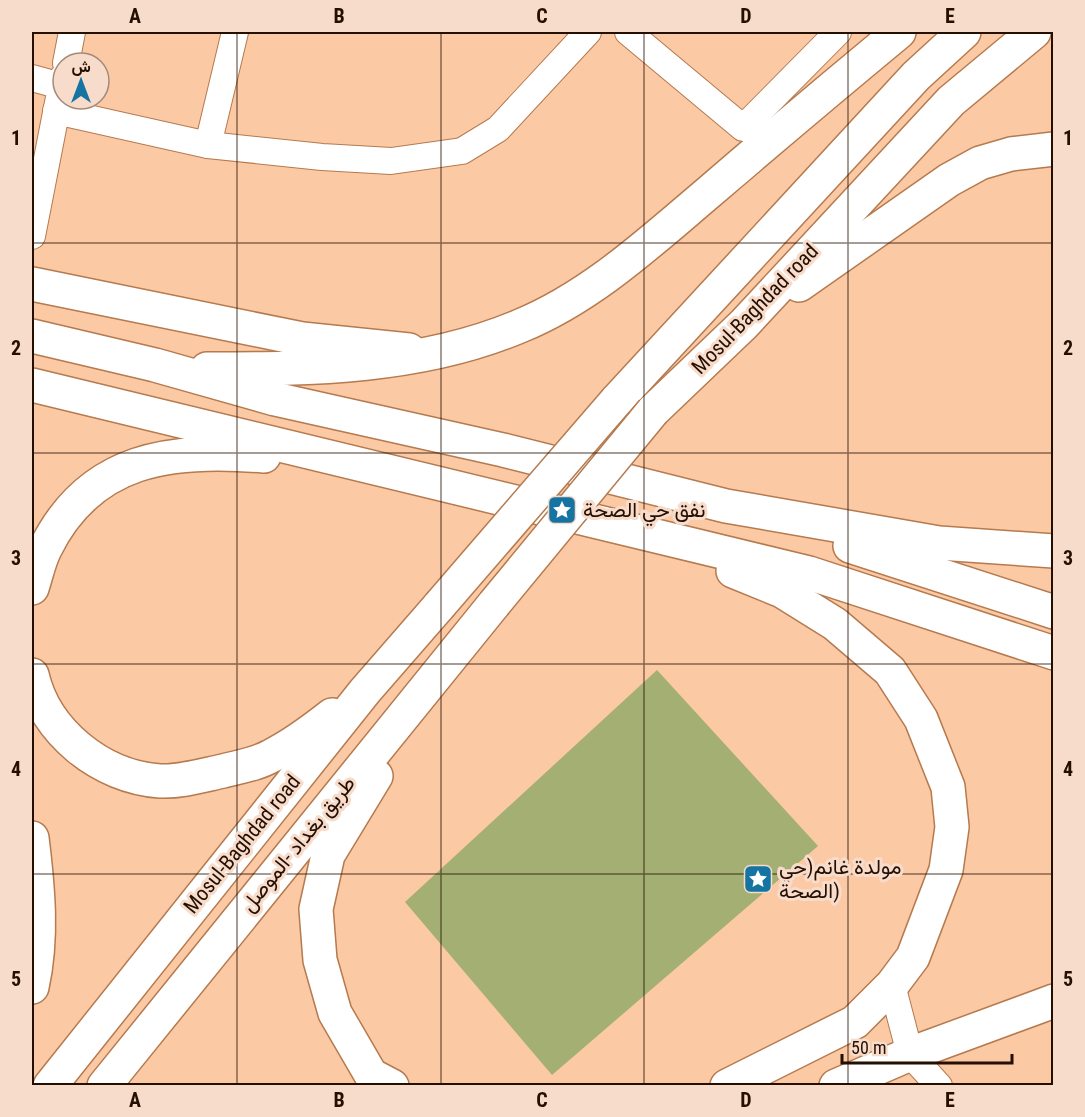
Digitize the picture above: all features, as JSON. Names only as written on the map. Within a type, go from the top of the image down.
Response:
[{"type":"main road","points":[[155,365],[206,369],[329,368],[437,352],[521,326],[567,302],[647,244],[899,32]]},
{"type":"main road","name":"Mosul-Baghdad road","points":[[50,1086],[365,691],[616,401],[916,76],[964,32]]},
{"type":"main road","name":"Mosul-Baghdad road","points":[[494,604],[653,411],[744,324],[951,101],[1034,32]]},
{"type":"main road","points":[[744,324],[949,180],[980,163],[1011,154],[1053,149]]},
{"type":"main road","points":[[32,284],[302,339],[355,346],[437,352]]},
{"type":"main road","points":[[32,336],[155,365],[275,399],[503,450],[726,506],[1053,612]]},
{"type":"main road","points":[[32,385],[810,573],[1053,653]]},
{"type":"main road","points":[[32,588],[45,549],[65,518],[88,491],[118,471],[159,458],[209,454],[261,456],[379,469]]},
{"type":"main road","points":[[726,506],[939,543],[1053,551]]},
{"type":"main road","points":[[626,528],[782,591],[835,624],[890,671],[921,719],[948,787],[952,827],[946,870],[913,957],[892,985],[855,1022],[726,1086]]},
{"type":"main road","name":"طريق بغداد -الموصل","points":[[104,1086],[494,604]]},
{"type":"main road","points":[[32,675],[36,694],[55,724],[76,746],[99,762],[131,776],[161,781],[208,774],[270,757],[301,738],[365,691]]},
{"type":"main road","points":[[392,1086],[371,1075],[335,1012],[320,960],[316,909],[328,855],[435,677]]},
{"type":"main road","points":[[32,838],[38,903],[33,936],[32,987]]},
{"type":"main road","points":[[836,1086],[910,1054],[1053,1001]]},
{"type":"street","points":[[68,51],[72,32]]},
{"type":"street","points":[[208,145],[235,32]]},
{"type":"street","points":[[32,236],[56,111],[208,145],[391,161],[462,151],[498,129],[588,32]]},
{"type":"street","points":[[628,32],[743,128],[838,32]]},
{"type":"street","points":[[32,78],[51,76]]},
{"type":"street","points":[[892,985],[910,1054],[939,1086]]},
{"type":"green space","points":[[657,670],[818,846],[552,1075],[405,902]]},
{"type":"place","name":"نفق حي الصحة","points":[[562,510]]},
{"type":"place","name":"مولدة غانم(حي الصحة)","points":[[758,879]]}]
